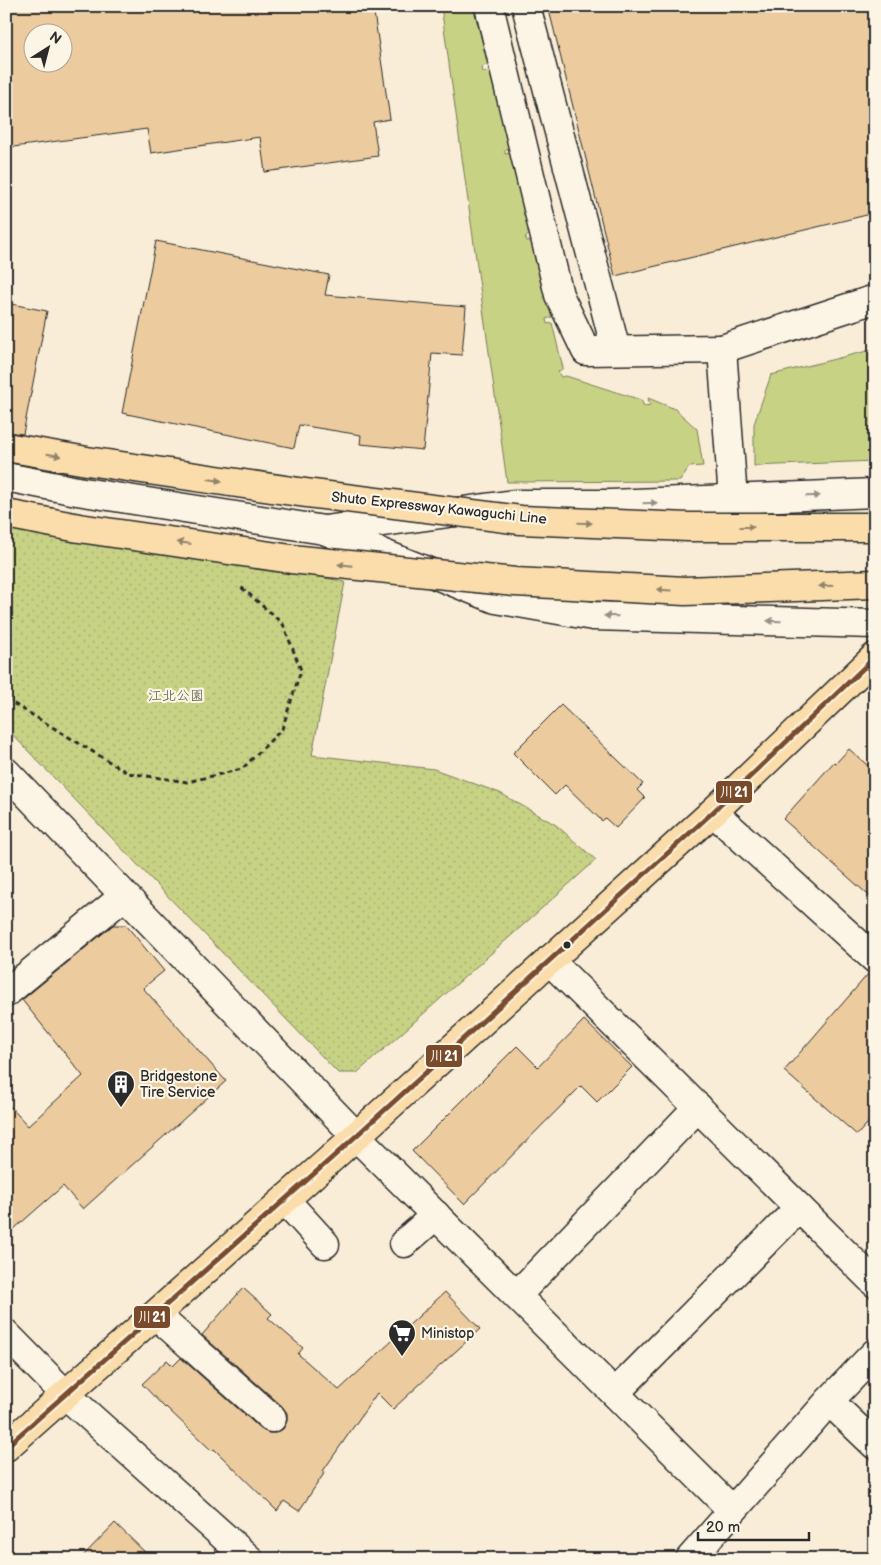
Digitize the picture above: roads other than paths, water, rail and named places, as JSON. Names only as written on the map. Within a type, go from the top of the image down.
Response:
[{"type":"main road","name":"Shuto Expressway Kawaguchi Line","points":[[6,446],[96,462],[306,493],[522,520],[688,527],[875,527]]},
{"type":"main road","points":[[6,514],[79,528],[291,559],[515,582],[685,591],[875,584]]},
{"type":"main road","points":[[6,1447],[285,1200],[713,812],[875,657]]},
{"type":"street","points":[[489,6],[559,295],[586,351],[722,348],[875,299]]},
{"type":"street","points":[[526,6],[616,350]]},
{"type":"street","points":[[722,348],[733,499]]},
{"type":"street","points":[[6,477],[77,491],[324,530],[496,599],[594,616],[875,624]]},
{"type":"street","points":[[324,530],[514,504],[611,504],[875,493]]},
{"type":"street","points":[[6,772],[356,1136],[732,1510]]},
{"type":"street","points":[[713,812],[875,959]]},
{"type":"street","points":[[6,993],[124,896]]},
{"type":"street","points":[[549,960],[875,1283]]},
{"type":"street","points":[[517,1295],[698,1107]]},
{"type":"street","points":[[285,1200],[324,1244]]},
{"type":"street","points":[[615,1393],[799,1208]]},
{"type":"street","points":[[404,1244],[436,1215]]},
{"type":"street","points":[[156,1315],[272,1418]]},
{"type":"street","points":[[6,1334],[66,1395],[249,1559]]},
{"type":"street","points":[[690,1559],[828,1402],[875,1353]]},
{"type":"street","points":[[828,1402],[875,1445]]},
{"type":"place","name":"Bridgestone Tire Service","points":[[121,1108]]},
{"type":"place","name":"Ministop","points":[[402,1357]]},
{"type":"park label","name":"江北公園","points":[[176,695]]}]
